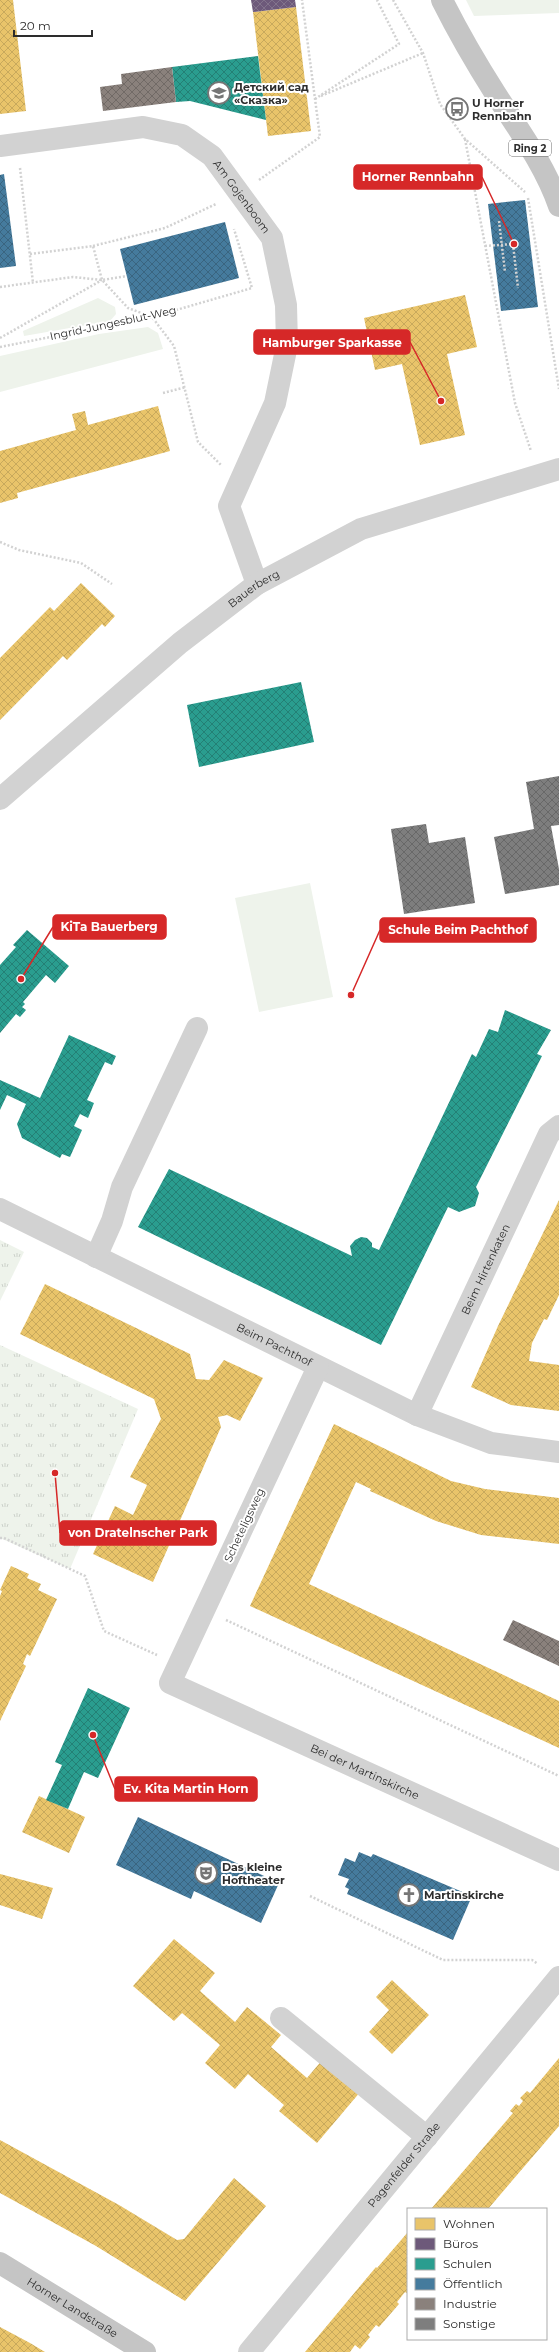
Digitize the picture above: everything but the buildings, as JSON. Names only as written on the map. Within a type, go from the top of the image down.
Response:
[{"type":"main road","name":"Ring 2","points":[[442,0],[462,40],[527,142],[554,190],[559,206]]},
{"type":"main road","name":"Horner Landstraße","points":[[0,2263],[145,2352]]},
{"type":"street","name":"Am Gojenboom","points":[[9,145],[142,127],[182,135],[212,156],[238,194],[272,238],[286,305],[287,345],[275,404],[241,476],[229,506],[258,584]]},
{"type":"street","name":"Bauerberg","points":[[0,799],[180,643],[258,584],[361,529],[559,470]]},
{"type":"street","points":[[96,1257],[112,1221],[122,1187],[197,1028]]},
{"type":"street","name":"Beim Hirtenkaten","points":[[417,1415],[549,1134],[559,1126]]},
{"type":"street","name":"Beim Pachthof","points":[[0,1209],[417,1415],[492,1443],[559,1452]]},
{"type":"street","name":"Scheteligsweg","points":[[170,1683],[318,1367]]},
{"type":"street","name":"Bei der Martinskirche","points":[[170,1683],[559,1860]]},
{"type":"street","name":"Pagenfelder Straße","points":[[249,2352],[559,1977]]},
{"type":"street","points":[[281,2018],[427,2137]]},
{"type":"path","points":[[238,194],[320,137],[302,0]]},
{"type":"path","points":[[315,99],[399,44],[376,0]]},
{"type":"path","points":[[393,0],[423,53],[440,104],[465,139],[526,192],[559,389]]},
{"type":"path","points":[[315,99],[423,53]]},
{"type":"path","points":[[465,139],[514,403],[531,451]]},
{"type":"path","points":[[9,145],[30,254],[33,283]]},
{"type":"path","points":[[30,254],[93,246],[165,228],[218,203]]},
{"type":"path","points":[[499,221],[505,272]]},
{"type":"path","name":"Ingrid-Jungesblut-Weg","points":[[0,347],[152,317],[252,288],[232,222]]},
{"type":"path","points":[[485,246],[513,244],[518,288]]},
{"type":"path","points":[[93,246],[102,280],[128,308],[152,317],[174,346],[186,387],[198,442],[219,464],[241,476]]},
{"type":"path","points":[[0,287],[80,277],[102,280],[127,276]]},
{"type":"path","points":[[0,338],[102,280]]},
{"type":"path","points":[[163,393],[186,387]]},
{"type":"path","points":[[0,542],[19,550],[81,563],[112,584]]},
{"type":"path","points":[[0,1538],[4,1538],[85,1576],[104,1631],[157,1655],[170,1683]]},
{"type":"path","points":[[204,1610],[559,1776]]},
{"type":"path","points":[[310,1896],[443,1960],[532,1960],[559,1977]]},
{"type":"green space","points":[[466,0],[559,0],[559,13],[474,16]]},
{"type":"green space","points":[[98,298],[115,307],[116,314],[110,321],[24,336],[23,331]]},
{"type":"green space","points":[[148,327],[158,333],[163,349],[0,392],[0,356],[99,334]]},
{"type":"green space","points":[[310,883],[333,997],[259,1012],[235,898]]},
{"type":"green space","points":[[0,1240],[24,1252],[0,1301]]},
{"type":"green space","points":[[0,1345],[138,1409],[70,1569],[0,1538]]},
{"type":"place","name":"Детский сад «Сказка»","points":[[219,93]]},
{"type":"place","name":"U Horner Rennbahn","points":[[457,109]]},
{"type":"place","name":"Horner Rennbahn","points":[[514,244]]},
{"type":"place","name":"Hamburger Sparkasse","points":[[441,401]]},
{"type":"place","name":"KiTa Bauerberg","points":[[21,979]]},
{"type":"place","name":"Schule Beim Pachthof","points":[[351,995]]},
{"type":"place","name":"von Dratelnscher Park","points":[[55,1473]]},
{"type":"place","name":"Ev. Kita Martin Horn","points":[[93,1735]]},
{"type":"place","name":"Das kleine Hoftheater","points":[[206,1873]]},
{"type":"place","name":"Martinskirche","points":[[409,1895]]}]
